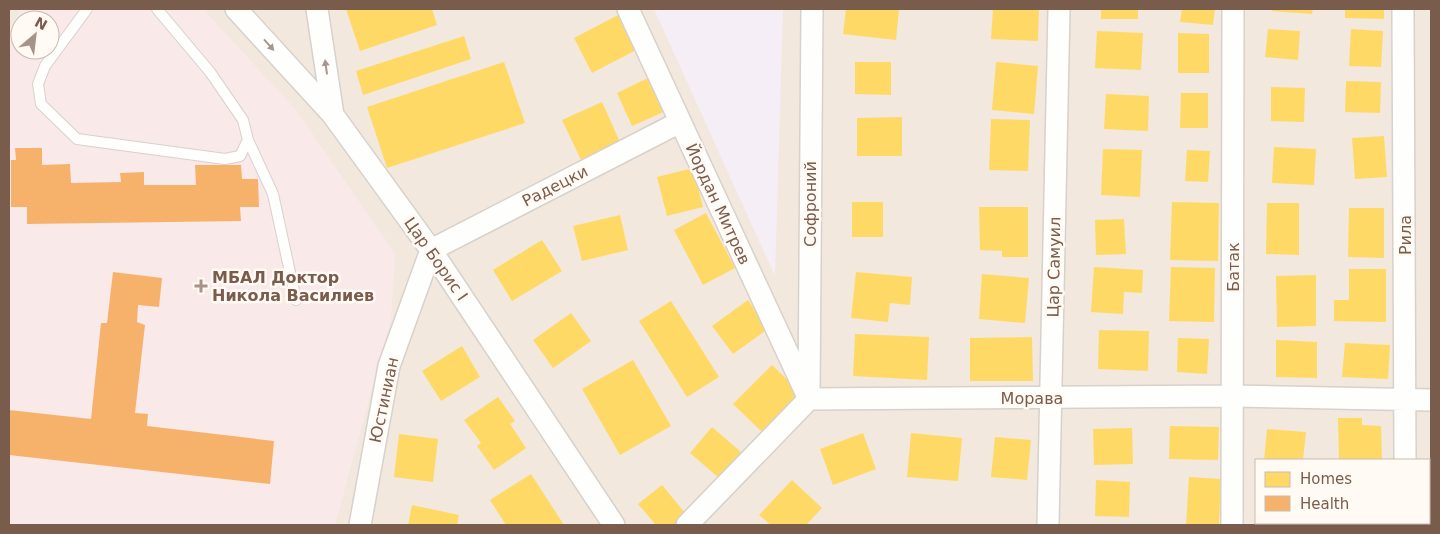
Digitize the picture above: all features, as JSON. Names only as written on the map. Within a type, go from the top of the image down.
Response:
[{"type":"street","name":"Цар Борис I","points":[[236,9],[333,115],[431,250],[614,525]]},
{"type":"street","points":[[318,9],[333,115]]},
{"type":"street","name":"Йордан Митрев","points":[[628,9],[809,399]]},
{"type":"street","name":"Софроний","points":[[809,399],[812,9]]},
{"type":"street","name":"Цар Самуил","points":[[1048,525],[1059,9]]},
{"type":"street","name":"Батак","points":[[1232,525],[1234,9]]},
{"type":"street","name":"Рила","points":[[1403,9],[1405,459]]},
{"type":"street","name":"Радецки","points":[[431,250],[680,122]]},
{"type":"street","name":"Юстиниан","points":[[360,525],[389,366],[431,250]]},
{"type":"street","name":"Морава","points":[[809,399],[1233,396],[1431,400]]},
{"type":"street","points":[[687,525],[809,399]]},
{"type":"lane","points":[[87,9],[45,66],[38,84],[41,104],[77,139],[225,159],[240,156],[248,140]]},
{"type":"lane","points":[[157,9],[210,72],[243,120],[248,140],[273,194],[296,300]]},
{"type":"shaded area","points":[[9,9],[1431,9],[1431,525],[9,525]]},
{"type":"shaded area","name":"МБАЛ Доктор Никола Василиев","points":[[21,9],[203,9],[296,110],[395,254],[391,319],[335,525],[9,525],[9,30],[10,28],[10,60],[60,60],[60,10]]},
{"type":"shaded area","points":[[654,9],[783,9],[775,276]]},
{"type":"building: Homes","points":[[346,9],[432,9],[437,25],[360,51]]},
{"type":"building: Homes","points":[[846,9],[899,9],[896,40],[843,34]]},
{"type":"building: Homes","points":[[993,9],[1039,9],[1038,41],[991,39]]},
{"type":"building: Homes","points":[[1101,9],[1138,9],[1138,19],[1101,19]]},
{"type":"building: Homes","points":[[1182,9],[1215,9],[1213,25],[1180,22]]},
{"type":"building: Homes","points":[[1273,9],[1313,9],[1312,14],[1272,11]]},
{"type":"building: Homes","points":[[1345,9],[1384,9],[1384,19],[1345,18]]},
{"type":"building: Homes","points":[[622,13],[640,48],[592,73],[574,38]]},
{"type":"building: Homes","points":[[1268,29],[1300,31],[1298,60],[1265,57]]},
{"type":"building: Homes","points":[[1351,29],[1383,31],[1381,67],[1349,66]]},
{"type":"building: Homes","points":[[1097,31],[1143,33],[1141,70],[1095,68]]},
{"type":"building: Homes","points":[[1178,33],[1209,34],[1209,73],[1178,73]]},
{"type":"building: Homes","points":[[464,36],[471,59],[363,95],[356,71]]},
{"type":"building: Homes","points":[[504,62],[525,123],[387,168],[367,107]]},
{"type":"building: Homes","points":[[855,62],[891,62],[891,95],[855,94]]},
{"type":"building: Homes","points":[[996,62],[1038,66],[1034,114],[992,110]]},
{"type":"building: Homes","points":[[650,77],[666,111],[632,126],[617,93]]},
{"type":"building: Homes","points":[[1346,81],[1381,82],[1380,113],[1345,112]]},
{"type":"building: Homes","points":[[1271,87],[1305,88],[1304,122],[1271,121]]},
{"type":"building: Homes","points":[[1181,93],[1208,93],[1208,128],[1180,128]]},
{"type":"building: Homes","points":[[1106,94],[1149,96],[1148,131],[1104,129]]},
{"type":"building: Homes","points":[[602,102],[620,142],[581,160],[562,120]]},
{"type":"building: Homes","points":[[902,117],[902,156],[857,156],[857,118]]},
{"type":"building: Homes","points":[[991,119],[1030,120],[1028,171],[989,170]]},
{"type":"building: Homes","points":[[1384,136],[1387,177],[1355,179],[1352,138]]},
{"type":"building: Homes","points":[[1274,147],[1316,149],[1314,185],[1272,183]]},
{"type":"building: Homes","points":[[1103,149],[1142,150],[1140,197],[1101,195]]},
{"type":"building: Homes","points":[[1187,150],[1210,151],[1208,182],[1185,181]]},
{"type":"building: Homes","points":[[693,168],[703,207],[667,216],[657,177]]},
{"type":"building: Homes","points":[[852,202],[883,202],[883,237],[852,237]]},
{"type":"building: Homes","points":[[1172,202],[1219,203],[1218,261],[1170,260]]},
{"type":"building: Homes","points":[[1267,203],[1299,203],[1299,255],[1266,254]]},
{"type":"building: Homes","points":[[979,207],[1028,207],[1028,257],[1002,257],[1002,251],[980,250]]},
{"type":"building: Homes","points":[[1349,208],[1384,208],[1384,258],[1348,257]]},
{"type":"building: Homes","points":[[706,213],[735,268],[703,285],[674,230]]},
{"type":"building: Homes","points":[[620,215],[628,250],[582,261],[573,226]]},
{"type":"building: Homes","points":[[1124,219],[1126,254],[1096,255],[1095,220]]},
{"type":"building: Homes","points":[[542,240],[562,271],[512,301],[493,270]]},
{"type":"building: Homes","points":[[1094,267],[1143,270],[1142,293],[1124,292],[1123,314],[1091,312]]},
{"type":"building: Homes","points":[[1171,267],[1215,268],[1214,322],[1169,321]]},
{"type":"building: Homes","points":[[1349,269],[1386,269],[1386,322],[1334,321],[1334,300],[1349,300]]},
{"type":"building: Homes","points":[[856,272],[912,277],[910,305],[890,303],[888,322],[851,318]]},
{"type":"building: Homes","points":[[982,274],[1029,278],[1025,323],[979,319]]},
{"type":"building: Homes","points":[[1316,275],[1316,326],[1277,327],[1276,276]]},
{"type":"building: Homes","points":[[748,300],[768,329],[733,354],[712,326]]},
{"type":"building: Homes","points":[[671,301],[719,377],[687,397],[639,321]]},
{"type":"building: Homes","points":[[571,313],[591,341],[553,368],[533,340]]},
{"type":"building: Homes","points":[[1099,330],[1149,331],[1148,371],[1098,369]]},
{"type":"building: Homes","points":[[855,334],[929,337],[927,380],[853,376]]},
{"type":"building: Homes","points":[[1032,337],[1033,381],[970,381],[970,338]]},
{"type":"building: Homes","points":[[1178,338],[1209,339],[1207,374],[1177,372]]},
{"type":"building: Homes","points":[[1276,340],[1317,342],[1317,378],[1276,377]]},
{"type":"building: Homes","points":[[1345,343],[1390,345],[1388,379],[1342,377]]},
{"type":"building: Homes","points":[[462,346],[480,377],[441,401],[422,371]]},
{"type":"building: Homes","points":[[633,360],[671,426],[620,455],[582,389]]},
{"type":"building: Homes","points":[[772,365],[803,395],[764,434],[733,404]]},
{"type":"building: Homes","points":[[498,397],[515,421],[510,424],[526,448],[494,470],[477,446],[481,443],[464,420]]},
{"type":"building: Homes","points":[[1338,418],[1362,418],[1362,425],[1381,426],[1382,459],[1339,459]]},
{"type":"building: Homes","points":[[1170,426],[1219,427],[1218,460],[1169,459]]},
{"type":"building: Homes","points":[[712,427],[741,452],[719,478],[690,453]]},
{"type":"building: Homes","points":[[1132,428],[1133,464],[1094,465],[1093,429]]},
{"type":"building: Homes","points":[[1267,429],[1306,432],[1303,459],[1264,459]]},
{"type":"building: Homes","points":[[863,433],[876,469],[833,485],[820,449]]},
{"type":"building: Homes","points":[[911,433],[962,438],[958,481],[907,477]]},
{"type":"building: Homes","points":[[399,434],[438,439],[433,482],[394,477]]},
{"type":"building: Homes","points":[[995,437],[1031,440],[1027,480],[991,477]]},
{"type":"building: Homes","points":[[531,474],[564,525],[506,525],[490,500]]},
{"type":"building: Homes","points":[[1189,477],[1221,479],[1219,525],[1186,525]]},
{"type":"building: Homes","points":[[792,480],[822,508],[806,525],[771,525],[759,515]]},
{"type":"building: Homes","points":[[1096,480],[1130,482],[1129,517],[1095,516]]},
{"type":"building: Homes","points":[[662,485],[690,519],[681,525],[656,525],[638,504]]},
{"type":"building: Homes","points":[[412,505],[459,515],[457,525],[408,525]]},
{"type":"building: Health","points":[[15,148],[42,148],[42,165],[70,164],[71,183],[121,182],[120,173],[144,172],[144,185],[196,185],[195,165],[241,165],[242,179],[258,179],[259,207],[240,207],[241,221],[27,224],[27,207],[11,207],[11,160],[16,160]]},
{"type":"building: Health","points":[[113,272],[162,278],[159,307],[138,305],[137,322],[145,325],[135,413],[148,414],[147,426],[274,441],[270,484],[9,455],[9,410],[91,419],[101,323],[107,323]]},
{"type":"place","name":"МБАЛ Доктор Никола Василиев","points":[[201,286]]}]
